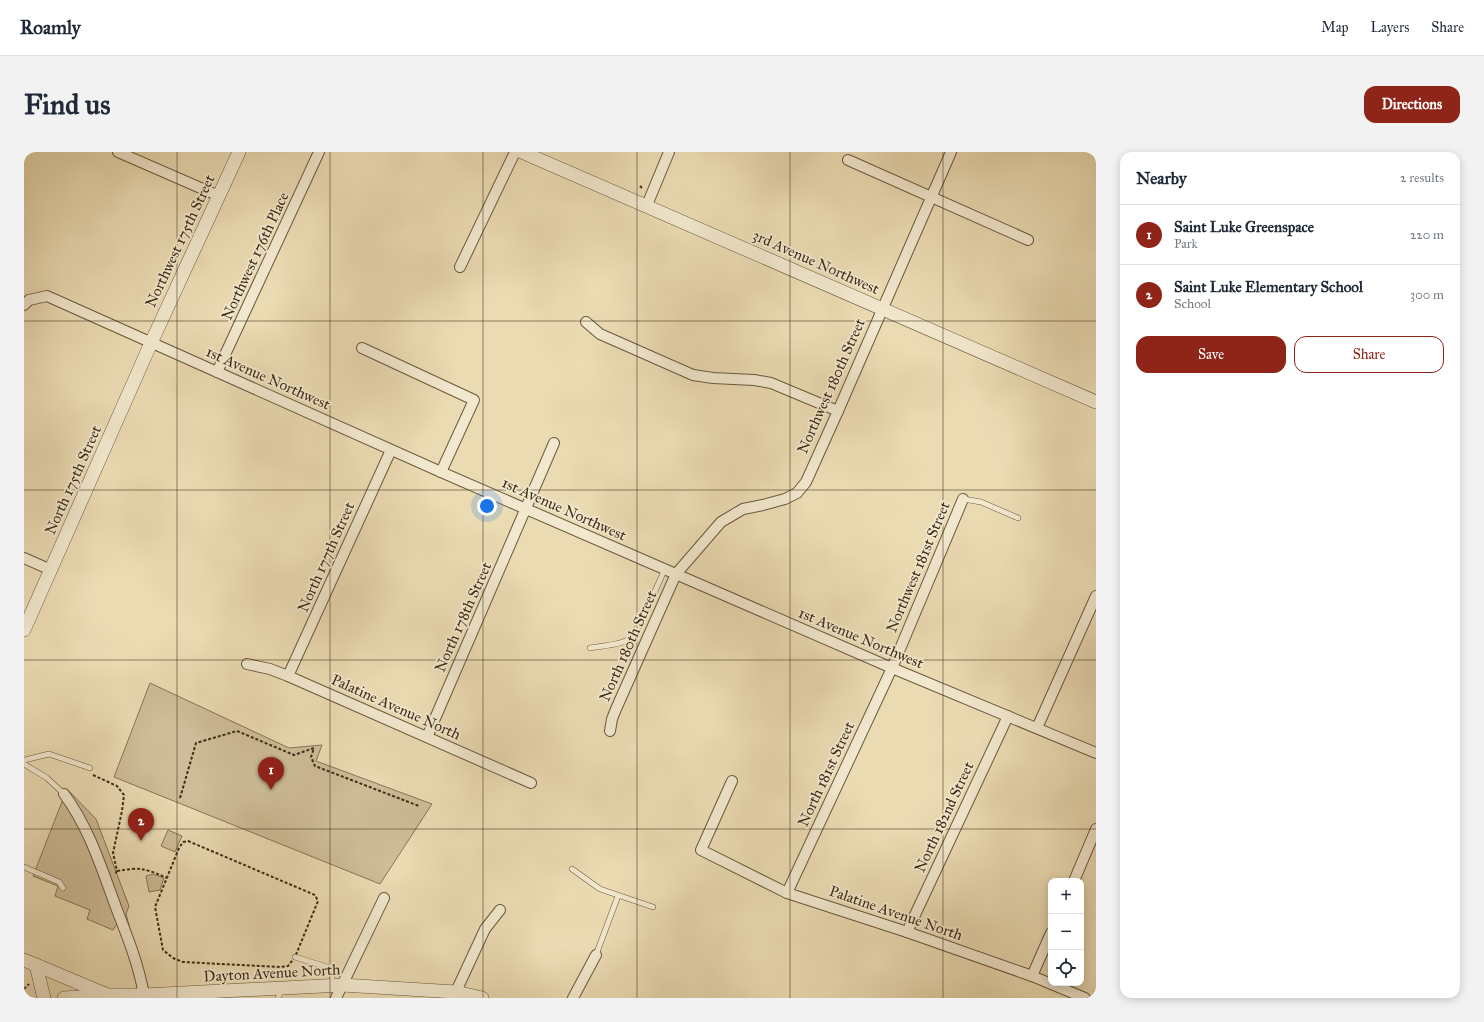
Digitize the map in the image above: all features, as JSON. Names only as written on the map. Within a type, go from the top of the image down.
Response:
[{"type":"street","points":[[118,152],[219,196]]},
{"type":"street","name":"Northwest 175th Street","points":[[151,343],[239,152]]},
{"type":"street","name":"Northwest 176th Place","points":[[217,372],[319,152]]},
{"type":"street","points":[[460,267],[514,152]]},
{"type":"street","name":"3rd Avenue Northwest","points":[[522,152],[1096,402]]},
{"type":"street","points":[[646,205],[669,152]]},
{"type":"street","name":"Northwest 180th Street","points":[[676,574],[721,522],[743,509],[785,499],[797,493],[806,482],[951,152]]},
{"type":"street","points":[[848,160],[932,196],[1028,240]]},
{"type":"street","name":"1st Avenue Northwest","points":[[24,305],[29,300],[47,296],[441,472],[892,668],[1096,753]]},
{"type":"street","points":[[586,322],[600,334],[693,375],[713,378],[754,380],[771,383],[838,411]]},
{"type":"street","name":"North 175th Street","points":[[24,630],[151,343]]},
{"type":"street","points":[[362,348],[474,400],[441,472]]},
{"type":"street","name":"North 178th Street","points":[[427,737],[554,443]]},
{"type":"street","name":"North 177th Street","points":[[288,676],[391,450]]},
{"type":"street","name":"Northwest 181st Street","points":[[892,668],[963,499]]},
{"type":"street","points":[[24,558],[51,570]]},
{"type":"street","name":"North 180th Street","points":[[610,731],[612,719],[616,709],[676,574]]},
{"type":"street","points":[[1037,728],[1096,596]]},
{"type":"street","name":"Palatine Avenue North","points":[[247,664],[270,669],[288,676],[531,783]]},
{"type":"street","name":"North 181st Street","points":[[788,892],[892,668]]},
{"type":"street","name":"North 182nd Street","points":[[907,932],[1008,716]]},
{"type":"street","name":"Palatine Avenue North","points":[[732,781],[701,850],[788,892],[1032,976],[1085,998]]},
{"type":"street","points":[[64,794],[85,826],[133,952],[142,980],[144,995]]},
{"type":"street","points":[[1075,878],[1096,829]]},
{"type":"street","points":[[337,990],[384,898]]},
{"type":"street","points":[[454,995],[485,929],[500,910]]},
{"type":"street","points":[[1032,976],[1048,940]]},
{"type":"street","points":[[573,998],[596,955]]},
{"type":"street","points":[[30,962],[108,995]]},
{"type":"street","points":[[30,962],[44,998]]},
{"type":"street","name":"Dayton Avenue North","points":[[64,998],[108,995],[280,993],[337,990],[454,995],[482,998]]},
{"type":"lane","points":[[963,499],[980,502],[1018,518]]},
{"type":"lane","points":[[590,648],[621,643],[629,640],[636,630],[665,569]]},
{"type":"lane","points":[[24,760],[49,754],[90,768]]},
{"type":"lane","points":[[24,764],[46,778],[64,794]]},
{"type":"lane","points":[[24,867],[59,882],[63,888]]},
{"type":"lane","points":[[572,869],[600,889],[653,907]]},
{"type":"lane","points":[[596,955],[618,896]]},
{"type":"lane","points":[[294,957],[327,967],[332,973],[337,990]]},
{"type":"path","points":[[180,798],[196,743],[237,731],[294,755],[314,748],[311,757],[315,766],[419,806]]},
{"type":"path","points":[[90,768],[92,775],[117,786],[124,795],[113,853],[117,871],[132,868],[144,868],[167,878]]},
{"type":"path","points":[[188,841],[315,895],[318,901],[294,957],[288,966],[280,967],[183,962],[173,958],[163,950],[155,907],[167,878],[179,848],[183,842],[188,841]]},
{"type":"shaded area","points":[[150,683],[289,748],[322,745],[316,761],[432,804],[380,884],[114,777]]},
{"type":"shaded area","points":[[67,789],[96,819],[129,906],[126,914],[133,940],[125,943],[117,924],[113,930],[87,919],[90,910],[55,896],[58,886],[33,876]]},
{"type":"shaded area","points":[[168,830],[182,836],[175,852],[161,846]]},
{"type":"shaded area","points":[[153,874],[164,878],[160,890],[149,892],[146,876]]},
{"type":"place","name":"Saint Luke Greenspace","points":[[271,790]]},
{"type":"place","name":"Saint Luke Elementary School","points":[[141,841]]}]
